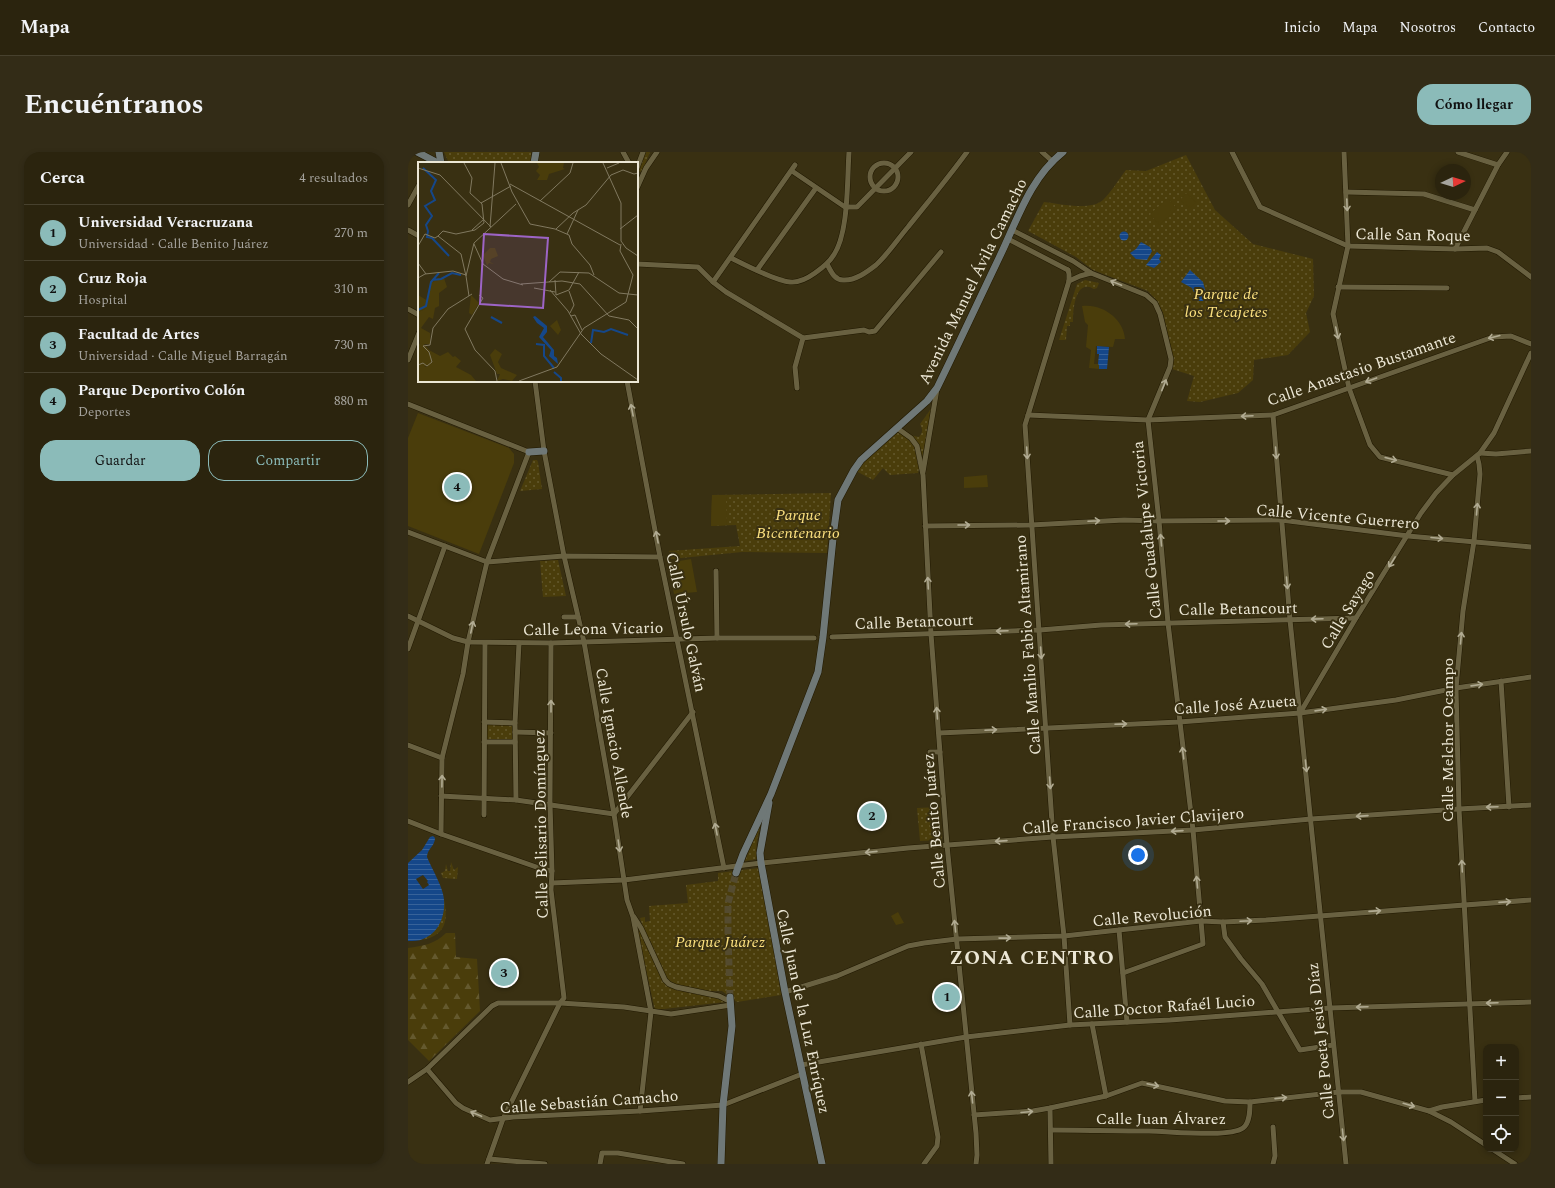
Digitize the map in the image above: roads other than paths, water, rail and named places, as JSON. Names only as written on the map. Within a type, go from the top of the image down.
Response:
[{"type":"main road","points":[[419,153],[430,152]]},
{"type":"main road","points":[[419,153],[436,162],[437,152]]},
{"type":"main road","points":[[534,162],[536,152]]},
{"type":"main road","name":"Avenida Manuel Ávila Camacho","points":[[737,869],[771,794],[818,672],[824,637],[838,500],[861,460],[927,401],[937,388],[1008,239],[1024,200],[1052,161],[1063,152]]},
{"type":"main road","points":[[529,452],[544,451]]},
{"type":"main road","name":"Avenida Manuel Ávila Camacho","points":[[761,863],[760,853],[771,794]]},
{"type":"main road","name":"Calle Juan de la Luz Enríquez","points":[[761,863],[785,992],[822,1164]]},
{"type":"main road","points":[[720,1164],[723,1105],[732,1026],[729,1000]]},
{"type":"street","points":[[623,152],[628,162]]},
{"type":"street","points":[[638,165],[643,152]]},
{"type":"street","points":[[639,178],[657,152]]},
{"type":"street","points":[[731,258],[786,282],[798,282],[827,264],[836,252],[842,236],[849,152]]},
{"type":"street","points":[[792,171],[845,207],[857,207],[911,152]]},
{"type":"street","points":[[827,264],[836,278],[842,280],[858,277],[877,264],[967,152]]},
{"type":"street","points":[[1042,152],[1052,161]]},
{"type":"street","name":"Calle San Roque","points":[[1232,152],[1260,207],[1348,246],[1455,249],[1487,248],[1498,252],[1531,277]]},
{"type":"street","points":[[1344,152],[1348,246],[1332,314],[1348,388],[1370,445],[1380,457],[1453,475]]},
{"type":"street","points":[[1458,152],[1498,165]]},
{"type":"street","points":[[1455,249],[1498,165],[1507,152]]},
{"type":"street","points":[[884,164],[895,168],[898,177],[895,186],[888,191],[883,191],[875,187],[872,184],[870,176],[876,166],[884,164]]},
{"type":"street","points":[[713,282],[795,166]]},
{"type":"street","points":[[408,205],[418,186]]},
{"type":"street","points":[[757,270],[816,188]]},
{"type":"street","points":[[1346,192],[1424,194],[1475,210]]},
{"type":"street","points":[[408,230],[418,235]]},
{"type":"street","name":"Calle Guadalupe Victoria","points":[[1012,230],[1073,261],[1091,273],[1146,295],[1155,303],[1160,314],[1170,359],[1170,367],[1148,420],[1168,623],[1193,830],[1203,944],[1123,973]]},
{"type":"street","points":[[1008,239],[1068,270],[1073,261]]},
{"type":"street","points":[[638,264],[698,268],[713,282],[803,338],[864,330],[869,332],[875,331],[941,252]]},
{"type":"street","name":"Calle Manlio Fabio Altamirano","points":[[1068,270],[1070,274],[1070,281],[1025,425],[1054,837],[1064,936],[1070,1025]]},
{"type":"street","points":[[1070,281],[1091,273]]},
{"type":"street","points":[[1338,287],[1447,288]]},
{"type":"street","points":[[408,309],[418,314]]},
{"type":"street","points":[[408,360],[418,335]]},
{"type":"street","name":"Calle Anastasio Bustamante","points":[[1028,415],[1148,420],[1273,414],[1493,337],[1502,335],[1511,336],[1531,344]]},
{"type":"street","points":[[797,388],[795,367],[803,338]]},
{"type":"street","name":"Calle Sayago","points":[[1300,713],[1356,618],[1421,513],[1453,475],[1478,454],[1494,433],[1531,353]]},
{"type":"street","name":"Calle Ignacio Allende","points":[[535,382],[544,451],[564,556],[584,642],[614,814],[627,900],[633,917],[651,1012],[640,1111]]},
{"type":"street","name":"Calle Úrsulo Galván","points":[[627,382],[660,557],[724,868]]},
{"type":"street","name":"Calle Benito Juárez","points":[[923,475],[937,388]]},
{"type":"street","points":[[408,404],[529,452],[487,562],[468,642],[463,674],[442,758],[440,834]]},
{"type":"street","points":[[1273,414],[1290,620],[1321,915]]},
{"type":"street","name":"Calle Benito Juárez","points":[[897,428],[907,435],[917,446],[923,475],[931,634],[947,845],[974,1115],[977,1155],[976,1164]]},
{"type":"street","points":[[1478,454],[1531,451]]},
{"type":"street","name":"Calle Melchor Ocampo","points":[[1475,1101],[1459,808],[1456,688],[1463,611],[1474,541],[1480,474],[1478,454]]},
{"type":"street","name":"Calle Vicente Guerrero","points":[[925,526],[1031,525],[1124,520],[1281,520],[1408,536],[1531,547]]},
{"type":"street","points":[[408,532],[487,562],[564,556],[660,557]]},
{"type":"street","points":[[408,649],[445,546]]},
{"type":"street","points":[[716,571],[717,638]]},
{"type":"street","name":"Calle Leona Vicario","points":[[408,616],[453,638],[468,642],[551,643],[717,638],[814,638]]},
{"type":"street","points":[[564,617],[578,617]]},
{"type":"street","name":"Calle Betancourt","points":[[832,637],[1040,630],[1101,625],[1356,618]]},
{"type":"street","points":[[484,642],[484,815]]},
{"type":"street","points":[[516,800],[515,723],[519,643]]},
{"type":"street","name":"Calle Belisario Domínguez","points":[[488,1162],[503,1119],[560,1003],[564,998],[552,907],[550,804],[551,643]]},
{"type":"street","name":"Calle José Azueta","points":[[939,733],[1179,722],[1300,713],[1396,700],[1456,688],[1531,677]]},
{"type":"street","points":[[1501,681],[1509,806]]},
{"type":"street","points":[[441,796],[516,800],[614,814],[693,712]]},
{"type":"street","points":[[484,722],[515,723]]},
{"type":"street","points":[[515,732],[551,733]]},
{"type":"street","points":[[484,742],[515,742]]},
{"type":"street","points":[[408,745],[442,758]]},
{"type":"street","points":[[930,752],[940,752]]},
{"type":"street","name":"Calle Francisco Javier Clavijero","points":[[552,883],[624,880],[724,868],[737,869],[761,863],[947,845],[1054,837],[1193,830],[1311,819],[1459,808],[1531,805]]},
{"type":"street","points":[[408,821],[440,834],[542,869],[552,871]]},
{"type":"street","name":"Calle Revolución","points":[[785,992],[837,976],[908,946],[956,939],[1064,936],[1201,921],[1223,922],[1531,900]]},
{"type":"street","name":"Calle Poeta Jesús Díaz","points":[[1321,915],[1346,1164]]},
{"type":"street","points":[[633,917],[641,928],[665,980],[669,984],[676,987],[719,996],[729,1000]]},
{"type":"street","points":[[1223,922],[1224,937],[1262,984],[1300,1050],[1333,1045]]},
{"type":"street","points":[[1119,930],[1127,1022]]},
{"type":"street","points":[[408,1082],[427,1069],[492,1006],[505,1002],[560,1003],[624,1007],[672,1014],[729,1000]]},
{"type":"street","name":"Calle Doctor Rafaél Lucio","points":[[801,1065],[966,1037],[1070,1025],[1170,1020],[1330,1008],[1531,1002]]},
{"type":"street","points":[[1092,1024],[1106,1096]]},
{"type":"street","points":[[921,1044],[938,1137],[937,1146],[924,1164]]},
{"type":"street","name":"Calle Sebastián Camacho","points":[[427,1069],[456,1103],[463,1108],[490,1120],[513,1117],[640,1111],[723,1105],[802,1074]]},
{"type":"street","points":[[974,1115],[1033,1111],[1050,1108],[1106,1096],[1142,1083],[1225,1101],[1250,1102],[1339,1092],[1361,1092],[1429,1111],[1451,1122],[1483,1143]]},
{"type":"street","points":[[1519,1098],[1531,1097]]},
{"type":"street","points":[[1429,1111],[1442,1106],[1483,1100]]},
{"type":"street","name":"Calle Juan Álvarez","points":[[1051,1130],[1208,1133],[1240,1130],[1246,1125],[1249,1115],[1250,1102]]},
{"type":"street","points":[[1050,1108],[1050,1164]]},
{"type":"street","points":[[1272,1164],[1275,1156],[1273,1127]]},
{"type":"street","points":[[1497,1152],[1515,1164]]},
{"type":"street","points":[[600,1164],[602,1153],[618,1153],[669,1163],[683,1164]]},
{"type":"street","points":[[488,1162],[545,1164]]},
{"type":"water","points":[[1124,231],[1129,236],[1124,241],[1119,236]]},
{"type":"water","points":[[1141,242],[1150,247],[1152,251],[1147,260],[1136,259],[1130,253],[1136,249]]},
{"type":"water","points":[[1157,252],[1161,255],[1159,259],[1161,262],[1154,268],[1146,265]]},
{"type":"water","points":[[1190,270],[1203,282],[1207,297],[1203,301],[1198,301],[1192,288],[1181,282]]},
{"type":"water","points":[[1097,346],[1109,347],[1107,369],[1099,369],[1099,354],[1097,354]]},
{"type":"water","points":[[433,836],[435,841],[427,854],[427,857],[442,889],[444,901],[443,914],[438,926],[429,936],[420,940],[408,941],[408,863],[422,850],[430,837]]},
{"type":"tunnel","points":[[730,997],[728,903],[736,873]]},
{"type":"place","name":"Parque Deportivo Colón","points":[[457,487]]},
{"type":"place","name":"Cruz Roja","points":[[872,816]]},
{"type":"place","name":"Facultad de Artes","points":[[504,973]]},
{"type":"place","name":"Universidad Veracruzana","points":[[947,997]]},
{"type":"district","name":"ZONA CENTRO","points":[[1032,957]]},
{"type":"park label","name":"Parque de los Tecajetes","points":[[1226,302]]},
{"type":"park label","name":"Parque Bicentenario","points":[[798,523]]},
{"type":"park label","name":"Parque Juárez","points":[[720,941]]}]
